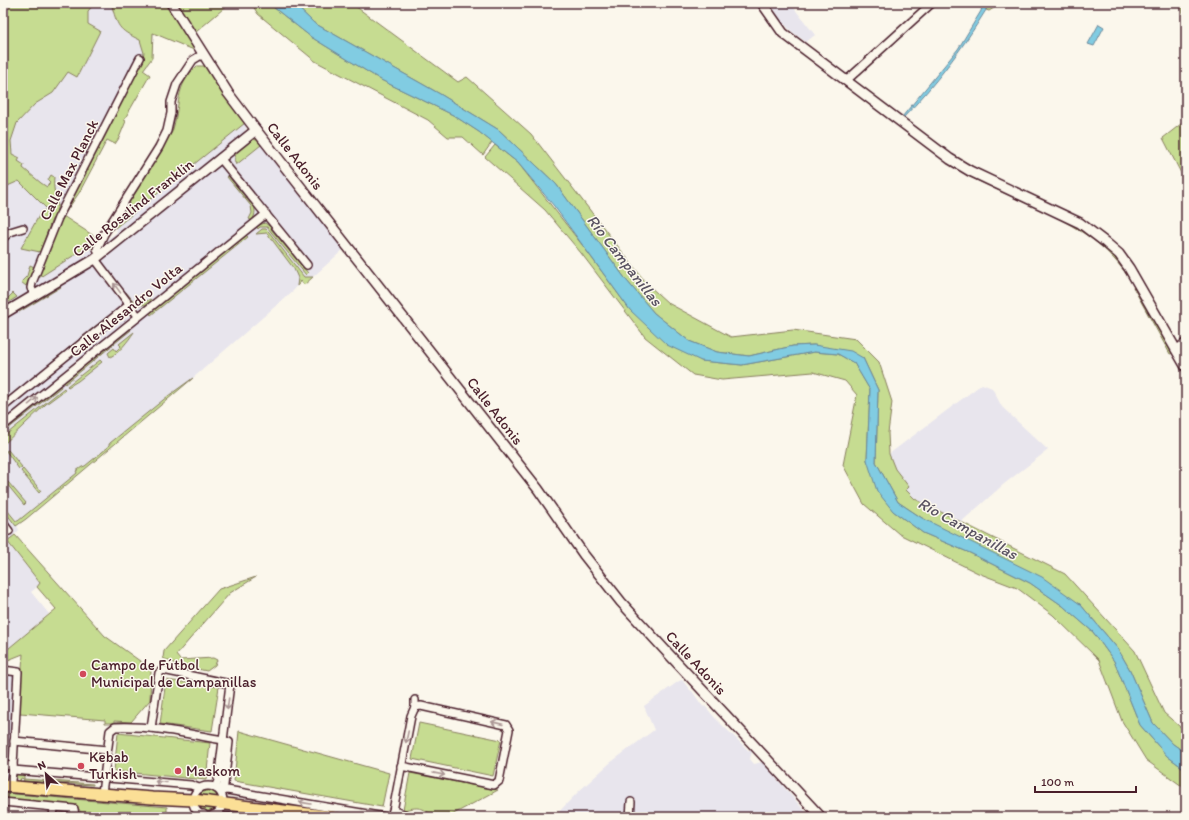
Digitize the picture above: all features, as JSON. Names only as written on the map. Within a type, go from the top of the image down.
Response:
[{"type":"main road","name":"Calle Adonis","points":[[171,3],[228,93],[533,483],[584,555],[621,602],[821,817]]},
{"type":"main road","points":[[762,3],[783,33],[950,160],[1080,223],[1119,254],[1130,268],[1186,368]]},
{"type":"main road","name":"Calle Rosalind Franklin","points":[[3,314],[35,296],[98,256],[256,130]]},
{"type":"main road","points":[[7,786],[193,800],[333,817]]},
{"type":"street","points":[[846,81],[932,3]]},
{"type":"street","points":[[138,316],[129,305],[98,256],[97,249],[104,234],[159,147],[167,131],[171,113],[171,102],[177,84],[193,60],[203,54]]},
{"type":"street","name":"Calle Max Planck","points":[[35,296],[31,288],[32,283],[58,218],[140,58]]},
{"type":"street","points":[[220,158],[307,265]]},
{"type":"street","name":"Calle Alesandro Volta","points":[[3,426],[266,214]]},
{"type":"street","points":[[3,238],[10,232],[23,228]]},
{"type":"street","name":"Calle Alesandro Volta","points":[[3,407],[129,305]]},
{"type":"street","points":[[1176,350],[1186,342]]},
{"type":"street","points":[[3,523],[9,531]]},
{"type":"street","points":[[3,670],[18,672],[13,768],[7,786]]},
{"type":"street","points":[[151,728],[159,673],[163,670],[230,684],[223,740]]},
{"type":"street","points":[[401,766],[494,785],[499,781],[509,730],[506,725],[421,706],[415,703],[411,716],[391,814],[404,814],[406,817]]},
{"type":"street","points":[[102,793],[110,732],[115,727],[151,728],[229,742],[224,785],[217,789]]},
{"type":"street","points":[[14,742],[107,750]]},
{"type":"street","points":[[3,765],[13,768],[191,785],[199,788],[208,786],[217,789],[385,817]]},
{"type":"street","points":[[199,788],[193,800],[198,817],[229,817]]},
{"type":"street","points":[[213,816],[223,804],[223,800],[217,789]]},
{"type":"street","points":[[3,802],[74,809],[77,817]]},
{"type":"street","points":[[630,817],[631,802]]},
{"type":"street","points":[[53,817],[54,808]]},
{"type":"shaded area","points":[[3,3],[156,3],[152,58],[143,71],[79,193],[63,217],[104,242],[117,232],[114,225],[172,132],[176,121],[181,89],[197,66],[205,66],[245,123],[246,129],[242,134],[248,141],[257,140],[345,248],[304,285],[301,281],[294,290],[193,378],[17,526],[19,530],[7,542],[41,584],[31,592],[49,614],[3,654]]},
{"type":"shaded area","points":[[770,3],[790,3],[815,35],[806,42],[791,31],[781,20]]},
{"type":"shaded area","points":[[982,384],[992,388],[1002,407],[1048,450],[1004,484],[960,523],[915,499],[905,490],[908,487],[895,469],[889,454]]},
{"type":"shaded area","points":[[3,666],[22,668],[19,708],[20,713],[12,712],[8,771],[6,777],[3,778]]},
{"type":"shaded area","points":[[682,680],[701,704],[704,707],[705,706],[716,719],[749,751],[752,751],[750,759],[754,764],[762,762],[810,817],[554,817],[578,792],[610,763],[654,730],[644,706]]},
{"type":"green space","points":[[3,3],[95,3],[88,11],[88,24],[100,31],[77,77],[68,72],[53,93],[35,104],[17,123],[11,141],[12,154],[20,158],[18,161],[24,165],[23,168],[47,187],[50,182],[48,180],[51,175],[54,177],[54,192],[58,206],[56,210],[58,212],[52,219],[40,252],[21,248],[41,212],[47,209],[19,181],[3,188]]},
{"type":"green space","points":[[111,3],[167,3],[195,47],[194,50],[153,33],[152,58],[143,70],[150,75],[124,120],[126,121],[119,138],[115,144],[107,140],[79,193],[63,216],[97,238],[93,249],[87,247],[37,279],[59,222],[62,220],[62,216],[144,53],[140,40],[123,30],[117,22]]},
{"type":"green space","points":[[175,3],[230,3],[196,32]]},
{"type":"green space","points":[[251,3],[268,3],[311,37],[381,80],[453,115],[492,142],[483,155],[463,137],[448,137],[428,120],[315,61],[258,14]]},
{"type":"green space","points":[[293,3],[351,3],[458,82],[467,77],[531,134],[647,284],[668,303],[731,337],[793,330],[856,339],[879,362],[892,402],[888,433],[889,454],[895,469],[909,487],[906,490],[915,499],[1065,574],[1135,651],[1164,713],[1186,732],[1186,753],[1173,744],[1153,723],[1130,670],[1118,649],[1080,604],[922,518],[898,502],[876,462],[878,390],[863,358],[814,345],[793,346],[749,356],[717,352],[689,341],[654,313],[627,281],[556,184],[499,130],[440,94],[314,23]]},
{"type":"green space","points":[[986,3],[1002,3],[989,11],[986,10]]},
{"type":"green space","points":[[1180,3],[1186,3],[1186,22]]},
{"type":"green space","points":[[197,66],[205,66],[245,123],[115,228],[114,225],[172,132],[181,89],[185,81]]},
{"type":"green space","points":[[1186,120],[1186,178],[1182,175],[1163,138]]},
{"type":"green space","points":[[252,139],[257,140],[261,145],[236,165],[236,154],[249,142],[248,141]]},
{"type":"green space","points":[[495,145],[518,163],[583,246],[630,310],[701,361],[742,365],[814,352],[838,354],[854,363],[870,390],[867,460],[893,511],[923,533],[970,553],[1030,583],[1063,606],[1093,632],[1114,661],[1140,725],[1167,756],[1186,770],[1186,789],[1146,760],[1122,721],[1099,660],[1053,615],[1017,588],[978,573],[899,534],[864,504],[843,465],[857,395],[845,381],[813,372],[722,380],[693,375],[645,337],[581,253],[545,210],[485,157]]},
{"type":"green space","points":[[967,174],[1080,227],[1116,256],[1132,277],[1129,278],[1118,264],[1094,240],[1066,222],[966,175]]},
{"type":"green space","points":[[228,176],[250,203],[252,202],[255,211],[252,221],[249,219],[252,213],[251,206],[227,177]]},
{"type":"green space","points":[[265,223],[272,228],[271,229],[308,273],[306,275],[267,227],[260,227],[258,229],[256,226]]},
{"type":"green space","points":[[262,229],[266,229],[269,232],[304,277],[313,277],[304,285],[301,281],[297,286],[298,278],[294,269],[267,233],[256,234]]},
{"type":"green space","points":[[246,235],[248,237],[151,315],[149,313]]},
{"type":"green space","points":[[30,265],[34,267],[26,286],[21,282],[27,276]]},
{"type":"green space","points":[[60,285],[61,287],[19,312],[18,311]]},
{"type":"green space","points":[[1136,286],[1174,353],[1170,354],[1133,287]]},
{"type":"green space","points":[[126,292],[136,302],[142,303],[150,299],[152,301],[144,305],[137,304],[133,302],[125,293]]},
{"type":"green space","points":[[13,293],[17,297],[3,306],[3,303]]},
{"type":"green space","points":[[108,316],[109,318],[50,365],[49,364]]},
{"type":"green space","points":[[130,329],[131,330],[65,384],[64,382]]},
{"type":"green space","points":[[134,332],[120,350],[110,357],[108,353],[114,348],[116,351],[121,346],[119,344]]},
{"type":"green space","points":[[100,360],[102,362],[78,381],[68,387],[67,386]]},
{"type":"green space","points":[[193,378],[16,526],[3,509],[3,505],[16,521],[18,521],[77,473],[76,471],[85,466],[107,448],[110,443],[168,396]]},
{"type":"green space","points":[[60,385],[61,387],[3,433],[3,431]]},
{"type":"green space","points":[[64,388],[65,390],[46,404],[3,445],[3,437]]},
{"type":"green space","points":[[8,450],[22,467],[19,469],[6,451]]},
{"type":"green space","points":[[23,469],[41,491],[39,493],[21,471]]},
{"type":"green space","points":[[8,482],[26,503],[24,505],[6,483]]},
{"type":"green space","name":"Campo de Fútbol Municipal de Campanillas","points":[[15,535],[105,636],[151,669],[150,700],[131,722],[114,721],[114,723],[105,723],[105,720],[20,713],[19,708],[23,654],[3,662],[3,653],[56,609],[37,587],[40,583],[7,541]]},
{"type":"green space","points":[[256,577],[230,593],[176,655],[180,660],[213,658],[217,660],[215,665],[207,671],[179,665],[163,658],[164,651],[219,589]]},
{"type":"green space","points":[[166,680],[219,687],[212,731],[160,724]]},
{"type":"green space","points":[[419,723],[501,740],[493,776],[412,759]]},
{"type":"green space","points":[[239,731],[389,773],[382,807],[234,781]]},
{"type":"green space","points":[[118,733],[210,743],[206,780],[114,771]]},
{"type":"green space","points":[[19,773],[24,774],[24,779],[21,778],[20,781],[16,777]]},
{"type":"green space","points":[[410,773],[498,790],[448,817],[434,817],[420,808],[403,810]]},
{"type":"green space","points":[[24,779],[93,784],[93,785],[23,781]]},
{"type":"green space","points":[[208,788],[215,791],[219,797],[197,795],[201,790]]},
{"type":"green space","points":[[3,793],[167,807],[167,812],[81,812],[74,806],[3,799]]},
{"type":"green space","points":[[198,805],[217,806],[217,809],[209,813],[200,811]]},
{"type":"water","points":[[268,3],[293,3],[314,23],[440,94],[499,130],[556,184],[627,281],[654,313],[689,341],[717,352],[749,356],[793,346],[814,345],[851,351],[863,358],[878,390],[876,462],[898,502],[922,518],[1042,577],[1080,604],[1118,649],[1130,670],[1153,723],[1173,744],[1186,753],[1186,770],[1167,756],[1140,725],[1114,661],[1093,632],[1063,606],[1030,583],[970,553],[923,533],[893,511],[877,491],[867,460],[870,390],[854,363],[838,354],[814,352],[742,365],[701,361],[667,345],[630,310],[554,206],[518,163],[479,132],[453,115],[381,80],[311,37]]},
{"type":"water","points":[[983,3],[986,3],[986,10],[967,39],[937,80],[903,118],[902,117],[958,49],[981,11]]},
{"type":"water","points":[[1099,24],[1104,27],[1094,46],[1088,44]]},
{"type":"place","name":"Campo de Fútbol Municipal de Campanillas","points":[[83,674]]},
{"type":"place","name":"Kebab Turkish","points":[[81,766]]},
{"type":"place","name":"Maskom","points":[[178,771]]},
{"type":"water label","name":"Río Campanillas","points":[[625,260]]},
{"type":"water label","name":"Río Campanillas","points":[[968,528]]}]
